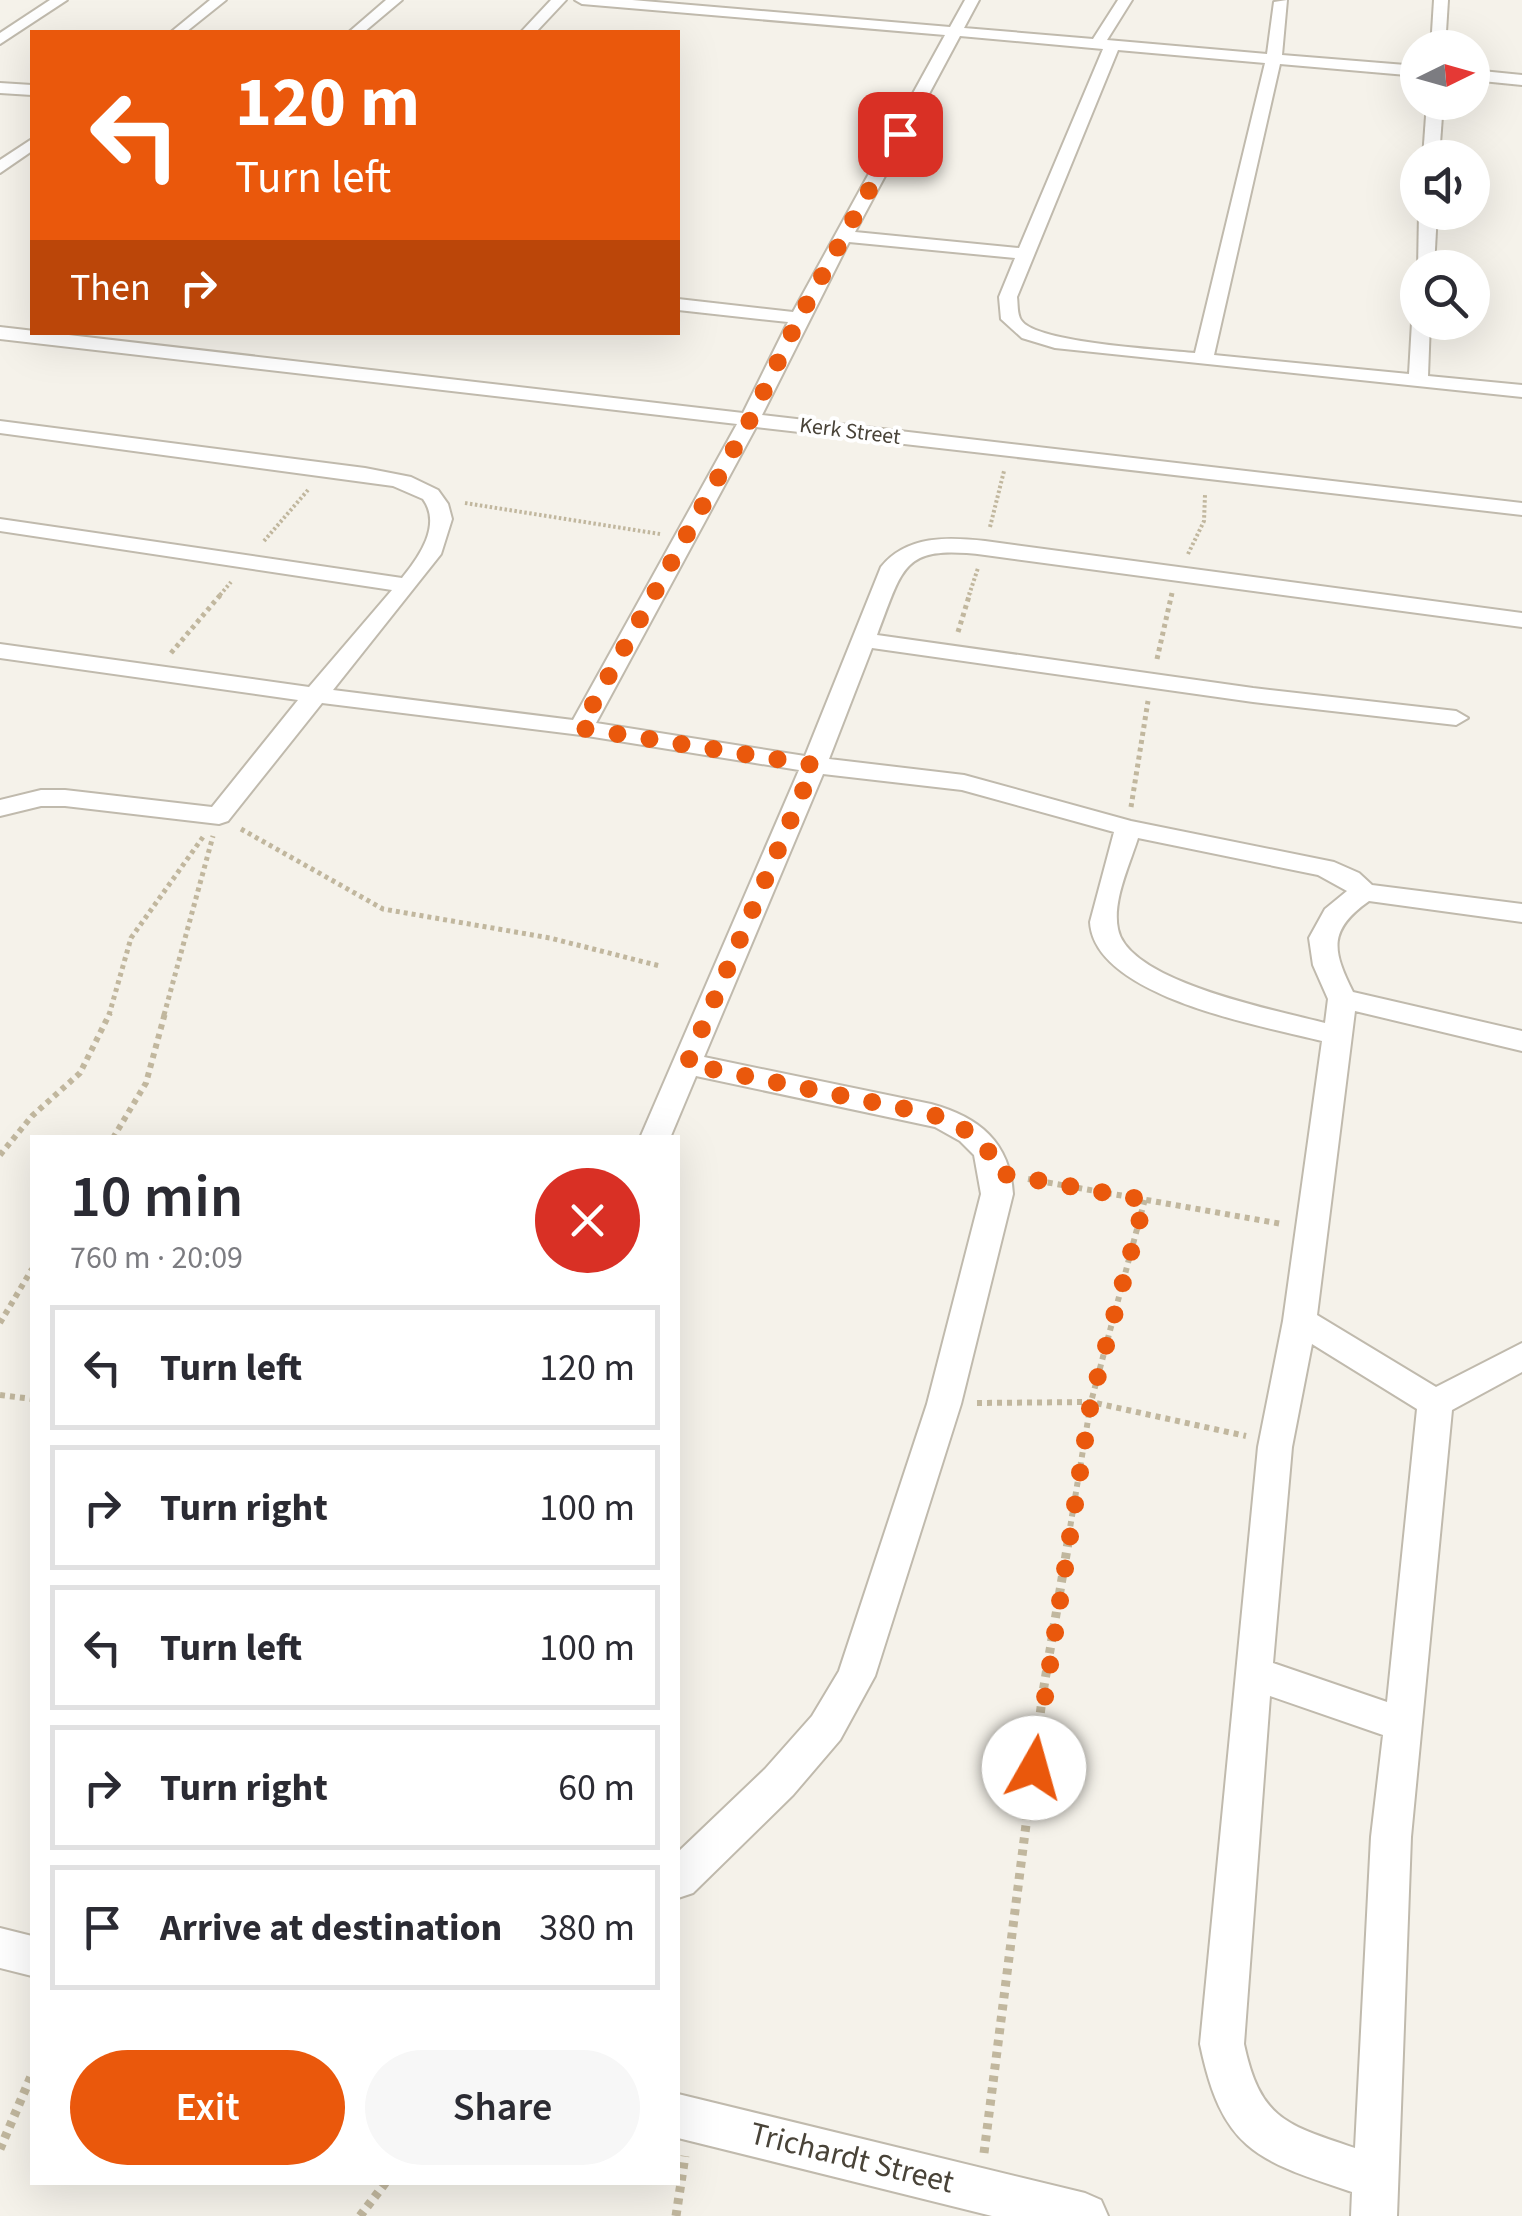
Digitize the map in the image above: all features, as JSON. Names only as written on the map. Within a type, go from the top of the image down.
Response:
[{"type":"street","points":[[0,40],[59,0]]},
{"type":"street","points":[[181,30],[219,0]]},
{"type":"street","points":[[358,30],[395,0]]},
{"type":"street","points":[[530,30],[559,0]]},
{"type":"street","points":[[582,0],[1400,68]]},
{"type":"street","points":[[784,18],[800,0]]},
{"type":"street","points":[[580,728],[751,418],[799,318],[972,0]]},
{"type":"street","points":[[1124,0],[1008,297],[1009,318],[1015,326],[1062,343],[1522,390]]},
{"type":"street","points":[[1439,30],[1441,0]]},
{"type":"street","points":[[1204,358],[1274,58],[1281,2]]},
{"type":"street","points":[[1490,77],[1522,80]]},
{"type":"street","points":[[0,88],[30,90]]},
{"type":"street","points":[[0,168],[30,146]]},
{"type":"street","points":[[846,236],[1026,254]]},
{"type":"street","points":[[680,304],[799,318]]},
{"type":"street","name":"Kerk Street","points":[[0,333],[28,332]]},
{"type":"street","name":"Kerk Street","points":[[53,335],[1522,509]]},
{"type":"street","points":[[1418,379],[1420,340]]},
{"type":"street","points":[[0,427],[365,474],[421,488],[435,498],[442,518],[440,532],[406,586],[318,696],[257,763],[218,816],[65,798],[41,798],[0,808]]},
{"type":"street","points":[[0,525],[406,586]]},
{"type":"street","points":[[656,1135],[814,765],[892,566],[907,552],[928,544],[985,548],[1522,620]]},
{"type":"street","points":[[864,640],[1151,682],[1456,718]]},
{"type":"street","points":[[0,651],[964,783],[1128,828],[1325,868],[1350,879],[1364,892],[1522,913]]},
{"type":"street","points":[[1128,828],[1103,924],[1110,947],[1122,961],[1159,982],[1339,1017],[1522,1041]]},
{"type":"street","points":[[1364,892],[1339,908],[1326,922],[1322,937],[1323,957],[1339,1017],[1300,1320],[1275,1447],[1222,2044],[1234,2095],[1261,2135],[1375,2197],[1391,1837],[1429,1491],[1434,1403]]},
{"type":"street","points":[[680,1877],[780,1782],[826,1728],[856,1676],[944,1404],[998,1194],[994,1158],[962,1126],[931,1114],[687,1064]]},
{"type":"street","points":[[1300,1320],[1434,1403]]},
{"type":"street","points":[[1434,1403],[1522,1356]]},
{"type":"street","points":[[1253,1673],[1402,1724]]},
{"type":"street","points":[[0,1948],[30,1956]]},
{"type":"street","name":"Trichardt Street","points":[[684,2118],[1085,2216]]},
{"type":"path","points":[[1128,828],[1151,682],[1176,576],[1204,522],[1207,474]]},
{"type":"path","points":[[435,498],[686,538]]},
{"type":"path","points":[[218,816],[383,910],[550,938],[660,966]]},
{"type":"path","points":[[115,1135],[146,1083],[218,816]]},
{"type":"path","points":[[0,1155],[32,1116],[80,1073],[116,1000],[131,938],[218,816]]},
{"type":"path","points":[[998,1173],[1313,1230]]},
{"type":"path","points":[[979,2190],[1043,1692],[1091,1402],[1145,1200]]},
{"type":"path","points":[[0,1322],[30,1272]]},
{"type":"path","points":[[0,1395],[30,1399]]},
{"type":"path","points":[[944,1404],[1091,1402],[1230,1430],[1275,1447]]},
{"type":"path","points":[[0,2149],[30,2079]]},
{"type":"path","points":[[680,2167],[684,2118]]},
{"type":"path","points":[[360,2216],[384,2185]]},
{"type":"path","points":[[676,2216],[679,2185]]},
{"type":"route","points":[[900,134],[799,318],[751,418],[580,728],[814,765],[687,1064],[931,1114],[962,1126],[982,1142],[994,1158],[998,1173],[1145,1200],[1091,1402],[1034,1768]]}]
